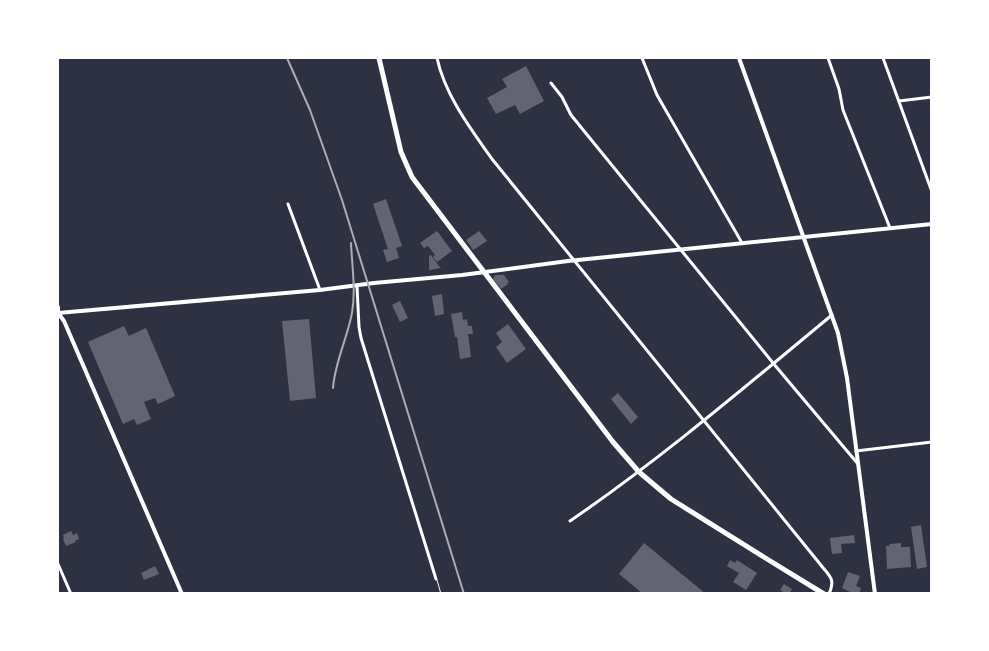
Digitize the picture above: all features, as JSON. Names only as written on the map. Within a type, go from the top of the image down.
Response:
[{"type":"main road","points":[[379,58],[401,152],[412,177],[613,442],[639,472],[671,499],[824,594]]},
{"type":"street","points":[[438,58],[440,70],[449,91],[467,124],[492,158],[832,579],[829,594]]},
{"type":"street","points":[[642,58],[657,95],[742,243]]},
{"type":"street","points":[[739,58],[832,315],[842,352],[875,594]]},
{"type":"street","points":[[828,58],[844,110],[890,228]]},
{"type":"street","points":[[883,58],[932,192]]},
{"type":"street","points":[[551,84],[562,97],[571,115],[773,363],[858,464]]},
{"type":"street","points":[[899,102],[932,98]]},
{"type":"street","points":[[288,204],[320,290]]},
{"type":"street","points":[[58,313],[320,290],[574,260],[932,224]]},
{"type":"street","points":[[357,286],[361,338],[436,579]]},
{"type":"street","points":[[58,307],[58,313],[64,321],[182,594]]},
{"type":"street","points":[[570,521],[639,472],[832,315]]},
{"type":"street","points":[[856,451],[932,442]]},
{"type":"street","points":[[58,564],[71,594]]},
{"type":"street","points":[[812,587],[815,594]]},
{"type":"lane","points":[[436,579],[440,594]]},
{"type":"building","points":[[526,66],[544,101],[520,114],[515,105],[496,114],[487,98],[507,87],[502,79]]},
{"type":"building","points":[[386,199],[402,246],[396,248],[399,258],[387,262],[383,250],[388,249],[373,204]]},
{"type":"building","points":[[437,231],[452,251],[437,262],[433,257],[435,255],[428,246],[424,248],[420,243]]},
{"type":"building","points":[[479,231],[487,241],[473,250],[466,240]]},
{"type":"building","points":[[431,255],[441,268],[429,270],[429,256]]},
{"type":"building","points":[[495,275],[504,275],[509,282],[508,284],[501,289],[493,279]]},
{"type":"building","points":[[442,294],[444,314],[435,316],[432,296]]},
{"type":"building","points":[[400,301],[408,318],[400,322],[392,305]]},
{"type":"building","points":[[462,312],[463,320],[467,319],[468,326],[472,326],[473,334],[468,334],[471,357],[460,359],[451,314]]},
{"type":"building","points":[[309,319],[316,398],[290,401],[282,321]]},
{"type":"building","points":[[508,324],[526,349],[507,363],[496,347],[502,342],[496,333]]},
{"type":"building","points":[[124,326],[129,336],[146,328],[175,396],[158,404],[155,398],[144,402],[151,419],[137,425],[134,419],[123,424],[88,342]]},
{"type":"building","points":[[618,393],[638,417],[631,424],[611,399]]},
{"type":"building","points":[[921,525],[927,567],[917,569],[911,527]]},
{"type":"building","points":[[71,531],[73,535],[77,533],[79,539],[66,546],[63,535]]},
{"type":"building","points":[[854,535],[855,543],[841,544],[842,553],[832,554],[830,538]]},
{"type":"building","points":[[644,543],[706,594],[643,594],[619,574]]},
{"type":"building","points":[[901,543],[901,547],[910,547],[911,567],[887,569],[886,546]]},
{"type":"building","points":[[730,560],[735,563],[737,560],[757,573],[746,590],[733,582],[739,573],[727,566]]},
{"type":"building","points":[[155,566],[159,574],[144,580],[141,573]]},
{"type":"building","points":[[848,572],[860,576],[856,586],[861,588],[859,594],[854,594],[842,588]]},
{"type":"building","points":[[784,584],[792,589],[789,594],[780,590]]},
{"type":"railway","points":[[287,58],[310,110],[342,200],[464,594]]},
{"type":"railway","points":[[333,388],[336,369],[352,313],[354,287],[351,243]]}]
